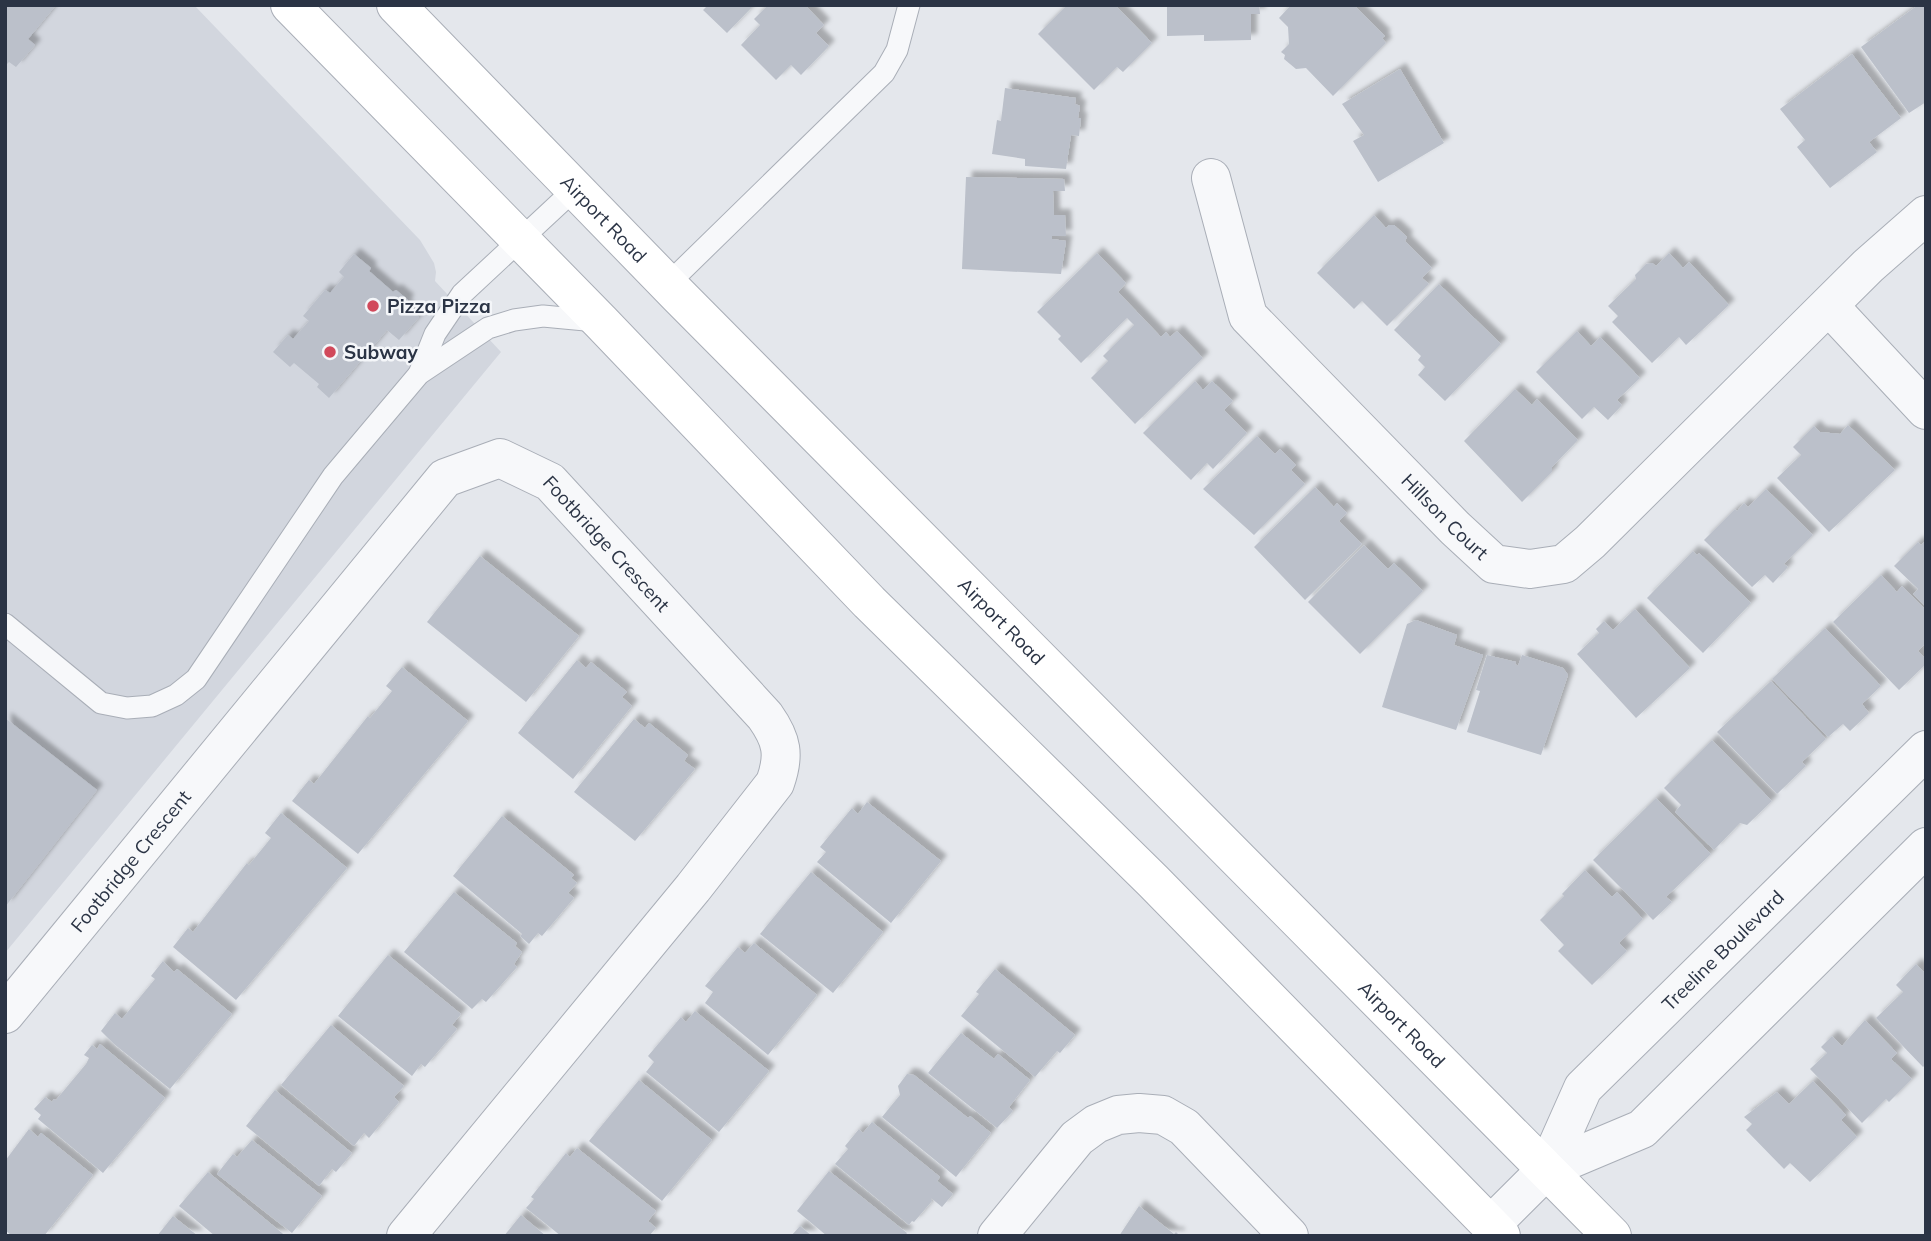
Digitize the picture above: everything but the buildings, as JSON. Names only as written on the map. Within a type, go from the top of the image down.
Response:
[{"type":"main road","points":[[290,5],[601,322],[869,602],[1153,881],[1496,1230]]},
{"type":"main road","name":"Airport Road","points":[[396,5],[668,284],[1612,1236]]},
{"type":"street","name":"Hillson Court","points":[[1211,178],[1248,316],[1455,528],[1494,564],[1530,569],[1564,564],[1590,542],[1868,266],[1926,215]]},
{"type":"street","points":[[1829,306],[1926,410]]},
{"type":"street","name":"Footbridge Crescent","points":[[5,1014],[445,478],[500,458],[550,482],[765,716],[775,730],[781,748],[781,766],[775,783],[693,888],[406,1236]]},
{"type":"street","name":"Treeline Boulevard","points":[[1496,1230],[1546,1169],[1583,1088],[1926,750]]},
{"type":"street","name":"Treeline Boulevard","points":[[1546,1169],[1642,1129],[1926,847]]},
{"type":"street","points":[[997,1236],[1077,1139],[1096,1124],[1118,1115],[1139,1113],[1163,1115],[1184,1127],[1289,1236]]},
{"type":"lane","points":[[668,284],[884,73],[897,50],[909,5]]},
{"type":"lane","points":[[419,374],[435,334],[462,293],[576,188]]},
{"type":"lane","points":[[5,624],[101,703],[127,708],[152,706],[176,695],[196,678],[333,476],[419,374],[488,328],[514,320],[543,316],[601,322]]},
{"type":"shaded area","points":[[5,5],[194,5],[420,240],[434,263],[435,281],[501,352],[5,953]]},
{"type":"place","name":"Pizza Pizza","points":[[373,306]]},
{"type":"place","name":"Subway","points":[[330,352]]}]
